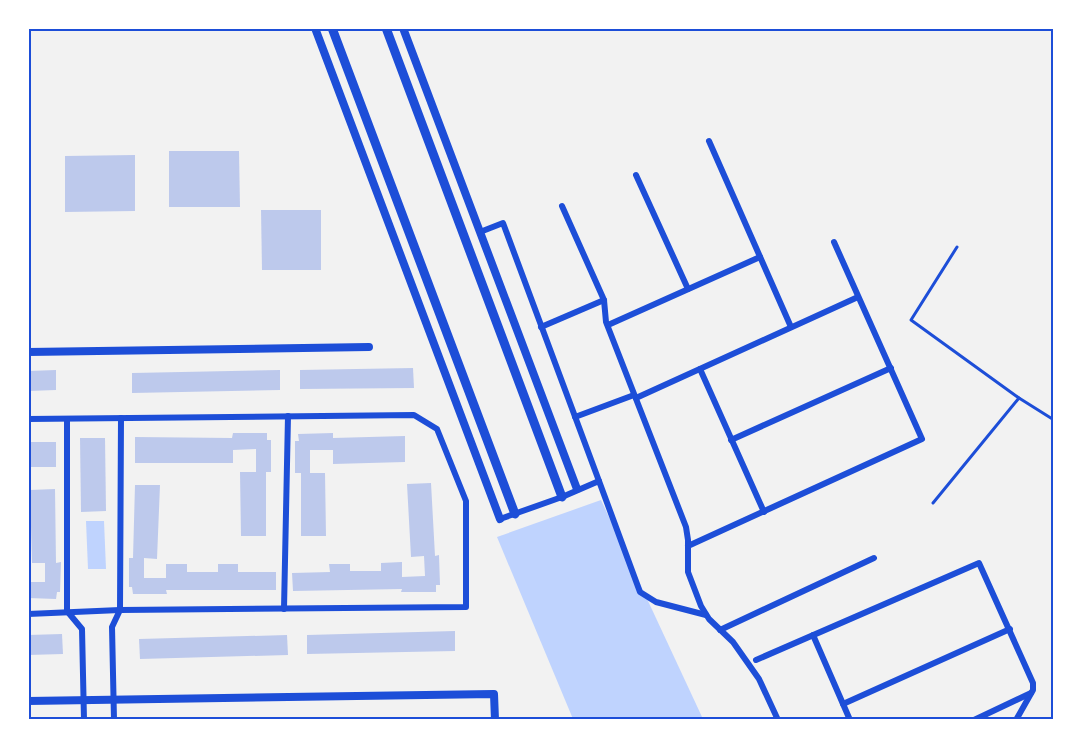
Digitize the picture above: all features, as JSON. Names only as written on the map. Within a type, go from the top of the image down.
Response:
[{"type":"main road","points":[[315,28],[500,519]]},
{"type":"main road","points":[[332,28],[515,514]]},
{"type":"main road","points":[[386,28],[562,497]]},
{"type":"main road","points":[[403,28],[577,489]]},
{"type":"street","points":[[709,141],[791,327]]},
{"type":"street","points":[[636,175],[688,289]]},
{"type":"street","points":[[562,206],[604,300],[608,325],[686,527],[688,572],[694,591],[706,615],[732,642],[759,679],[778,720]]},
{"type":"street","points":[[480,232],[503,223],[640,592],[656,602],[706,615]]},
{"type":"street","points":[[688,546],[922,439],[834,242]]},
{"type":"street","points":[[608,325],[760,257]]},
{"type":"street","points":[[575,417],[635,396],[699,369],[858,297]]},
{"type":"street","points":[[542,327],[604,300]]},
{"type":"street","points":[[28,352],[369,347]]},
{"type":"street","points":[[732,440],[891,368]]},
{"type":"street","points":[[699,369],[764,512]]},
{"type":"street","points":[[28,419],[414,415],[437,429],[466,501],[466,607],[120,610],[28,614]]},
{"type":"street","points":[[284,609],[288,416]]},
{"type":"street","points":[[114,720],[112,627],[120,610],[121,418]]},
{"type":"street","points":[[67,419],[68,612],[82,629],[84,720]]},
{"type":"street","points":[[500,519],[599,481]]},
{"type":"street","points":[[720,630],[874,558]]},
{"type":"street","points":[[756,660],[979,563],[1030,674],[1033,687],[1016,720]]},
{"type":"street","points":[[843,704],[1010,629]]},
{"type":"street","points":[[813,635],[850,720]]},
{"type":"street","points":[[974,720],[1031,693]]},
{"type":"street","points":[[28,701],[494,694],[495,720]]},
{"type":"lane","points":[[957,247],[911,320],[1053,420]]},
{"type":"lane","points":[[933,503],[1019,398]]},
{"type":"water","points":[[601,500],[703,719],[573,719],[497,537]]},
{"type":"water","points":[[86,521],[104,521],[106,569],[88,569]]},
{"type":"building","points":[[169,151],[239,151],[240,207],[169,207]]},
{"type":"building","points":[[135,155],[135,211],[65,212],[65,156]]},
{"type":"building","points":[[261,210],[321,210],[321,270],[262,270]]},
{"type":"building","points":[[413,368],[414,388],[300,389],[300,370]]},
{"type":"building","points":[[56,370],[56,390],[28,391],[28,371]]},
{"type":"building","points":[[280,370],[280,390],[132,393],[132,373]]},
{"type":"building","points":[[233,433],[267,433],[267,440],[271,440],[271,472],[266,472],[266,536],[241,536],[240,472],[256,472],[256,449],[233,450],[233,463],[135,463],[135,437],[232,438]]},
{"type":"building","points":[[333,433],[333,438],[405,436],[405,462],[333,464],[333,450],[310,450],[310,473],[325,473],[326,536],[301,536],[301,473],[295,473],[295,441],[299,441],[298,434]]},
{"type":"building","points":[[80,438],[105,438],[106,511],[81,512]]},
{"type":"building","points":[[28,442],[56,442],[56,467],[28,467]]},
{"type":"building","points":[[431,483],[435,556],[439,555],[440,585],[436,585],[436,592],[401,592],[402,589],[293,591],[292,573],[330,572],[329,564],[350,564],[350,571],[381,571],[381,563],[402,562],[402,577],[425,576],[424,556],[411,557],[407,484]]},
{"type":"building","points":[[135,485],[160,485],[157,559],[144,558],[144,578],[166,578],[166,564],[187,564],[187,572],[218,572],[218,564],[238,564],[238,572],[276,572],[276,590],[166,590],[167,594],[133,594],[132,587],[129,587],[129,558],[133,558]]},
{"type":"building","points":[[55,489],[56,563],[61,562],[60,592],[57,592],[56,599],[28,598],[28,582],[45,582],[45,563],[32,563],[30,490]]},
{"type":"building","points":[[455,631],[455,651],[307,654],[307,635]]},
{"type":"building","points":[[62,634],[63,654],[28,655],[28,635]]},
{"type":"building","points":[[287,635],[288,655],[140,659],[139,639]]}]
